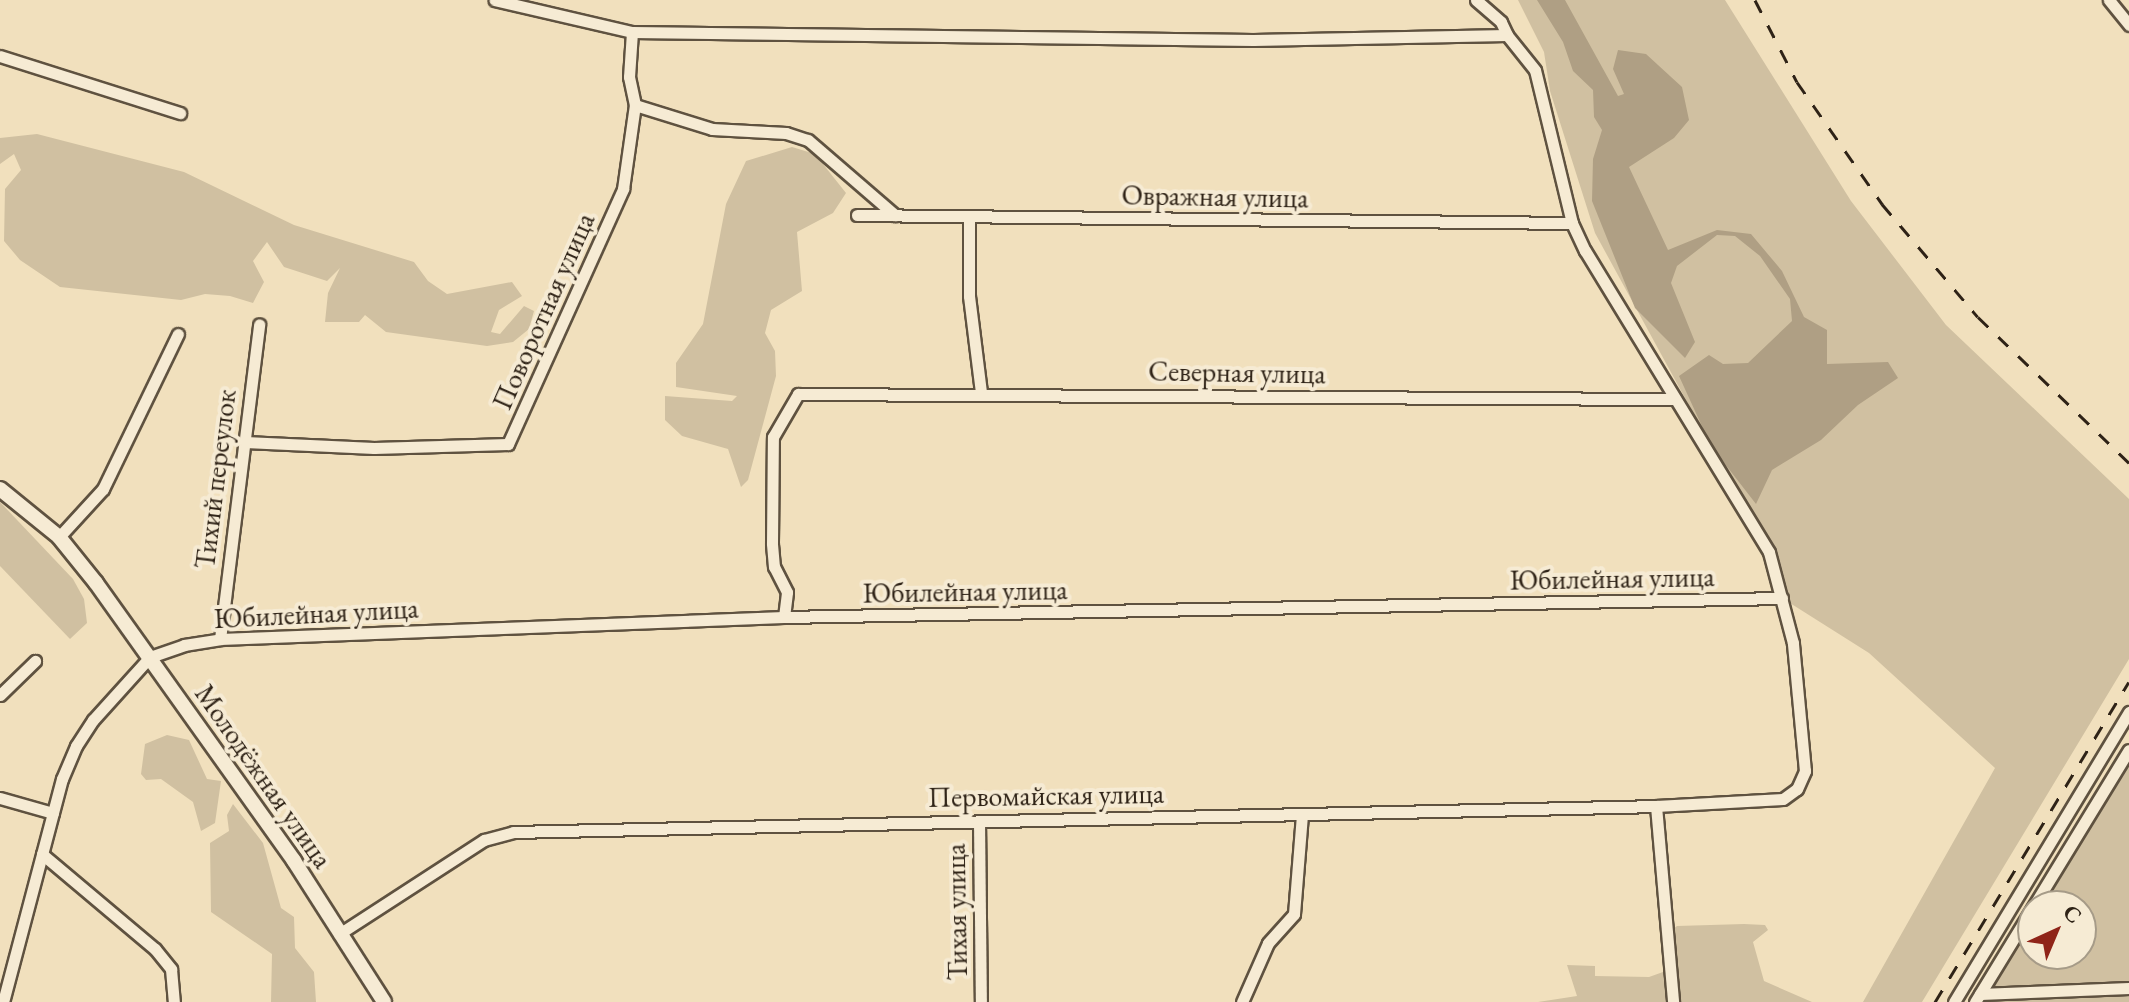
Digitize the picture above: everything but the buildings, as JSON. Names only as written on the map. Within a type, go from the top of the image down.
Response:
[{"type":"street","points":[[495,0],[530,5],[632,32],[1253,40],[1511,37]]},
{"type":"street","points":[[1476,0],[1501,22],[1535,70],[1572,223],[1769,552],[1782,598]]},
{"type":"street","points":[[2109,0],[2129,25]]},
{"type":"street","name":"Поворотная улица","points":[[245,442],[374,448],[508,444],[623,189],[635,105],[629,77],[632,32]]},
{"type":"street","points":[[0,56],[180,113]]},
{"type":"street","points":[[635,105],[712,129],[786,133],[808,140],[895,215]]},
{"type":"street","name":"Овражная улица","points":[[857,215],[969,220],[1572,223]]},
{"type":"street","points":[[969,220],[969,296],[981,392]]},
{"type":"street","name":"Тихий переулок","points":[[220,639],[259,324]]},
{"type":"street","points":[[59,537],[103,489],[178,334]]},
{"type":"street","name":"Северная улица","points":[[784,617],[787,592],[774,567],[772,543],[773,437],[798,394],[981,392],[1675,399]]},
{"type":"street","name":"Молодёжная улица","points":[[0,489],[59,537],[96,583],[294,861],[384,1002]]},
{"type":"street","name":"Юбилейная улица","points":[[150,657],[220,639],[784,617],[1782,598]]},
{"type":"street","name":"Первомайская улица","points":[[339,934],[497,834],[1656,806],[1783,799],[1797,789],[1805,771],[1802,698],[1782,598]]},
{"type":"street","points":[[3,1002],[53,813],[76,746],[93,720],[150,657]]},
{"type":"street","points":[[0,695],[35,661]]},
{"type":"street","points":[[1954,1002],[2129,712]]},
{"type":"street","points":[[1977,998],[2129,750]]},
{"type":"street","points":[[0,798],[53,813]]},
{"type":"street","points":[[1656,806],[1673,1002]]},
{"type":"street","points":[[1242,1002],[1268,943],[1294,914],[1302,814]]},
{"type":"street","name":"Тихая улица","points":[[979,821],[981,1002]]},
{"type":"street","points":[[42,854],[155,949],[171,969],[174,1002]]},
{"type":"street","points":[[1977,998],[2129,988]]},
{"type":"shaded area","points":[[1518,0],[1725,0],[1851,201],[1946,325],[2129,499],[2129,659],[1922,1002],[1863,1002],[1995,768],[1869,653],[1782,598],[1769,552],[1595,233],[1550,91],[1544,52]]},
{"type":"shaded area","points":[[1537,0],[1565,0],[1618,96],[1624,94],[1613,69],[1618,50],[1646,54],[1682,87],[1689,120],[1674,138],[1629,167],[1668,250],[1717,230],[1751,234],[1782,271],[1804,317],[1827,330],[1827,364],[1888,362],[1898,378],[1858,405],[1821,440],[1772,470],[1756,504],[1711,446],[1679,376],[1709,355],[1723,364],[1748,363],[1792,321],[1790,299],[1760,256],[1735,236],[1717,235],[1677,266],[1671,283],[1695,342],[1685,358],[1635,308],[1592,201],[1593,159],[1602,130],[1594,117],[1593,90],[1573,71],[1563,42]]},
{"type":"shaded area","points":[[37,134],[184,172],[294,225],[414,262],[428,281],[447,294],[512,282],[522,296],[499,310],[491,332],[500,334],[524,306],[534,311],[529,329],[513,342],[487,346],[386,332],[365,315],[359,322],[325,322],[328,293],[340,268],[327,281],[284,267],[267,242],[253,261],[264,282],[253,303],[230,296],[205,294],[181,300],[60,287],[20,260],[4,241],[5,189],[21,170],[14,154],[0,164],[0,138]]},
{"type":"shaded area","points":[[792,147],[815,154],[846,193],[833,213],[797,232],[802,291],[771,310],[765,333],[775,351],[776,376],[748,480],[741,487],[728,449],[682,436],[665,420],[665,396],[732,401],[737,396],[676,387],[676,363],[703,324],[726,204],[746,161]]},
{"type":"shaded area","points":[[0,502],[73,579],[84,599],[87,623],[70,639],[0,566]]},
{"type":"shaded area","points":[[167,735],[189,740],[207,779],[221,781],[215,823],[201,831],[193,802],[161,779],[146,780],[141,774],[145,744]]},
{"type":"shaded area","points":[[2129,746],[2129,1002],[1970,1002],[2017,924],[2017,970],[2097,970],[2097,890],[2037,890],[2097,791]]},
{"type":"shaded area","points":[[233,804],[263,843],[281,908],[294,917],[295,948],[314,972],[316,1002],[271,1002],[272,954],[211,912],[210,843],[229,831],[227,815]]},
{"type":"shaded area","points":[[1765,925],[1768,930],[1753,942],[1764,981],[1812,1002],[1538,1002],[1577,996],[1567,965],[1595,966],[1595,976],[1649,977],[1663,972],[1671,958],[1669,932],[1677,926]]},
{"type":"railway","points":[[1755,0],[1797,82],[1882,204],[1978,317],[2129,463]]},
{"type":"railway","points":[[1935,1002],[2129,682]]}]
